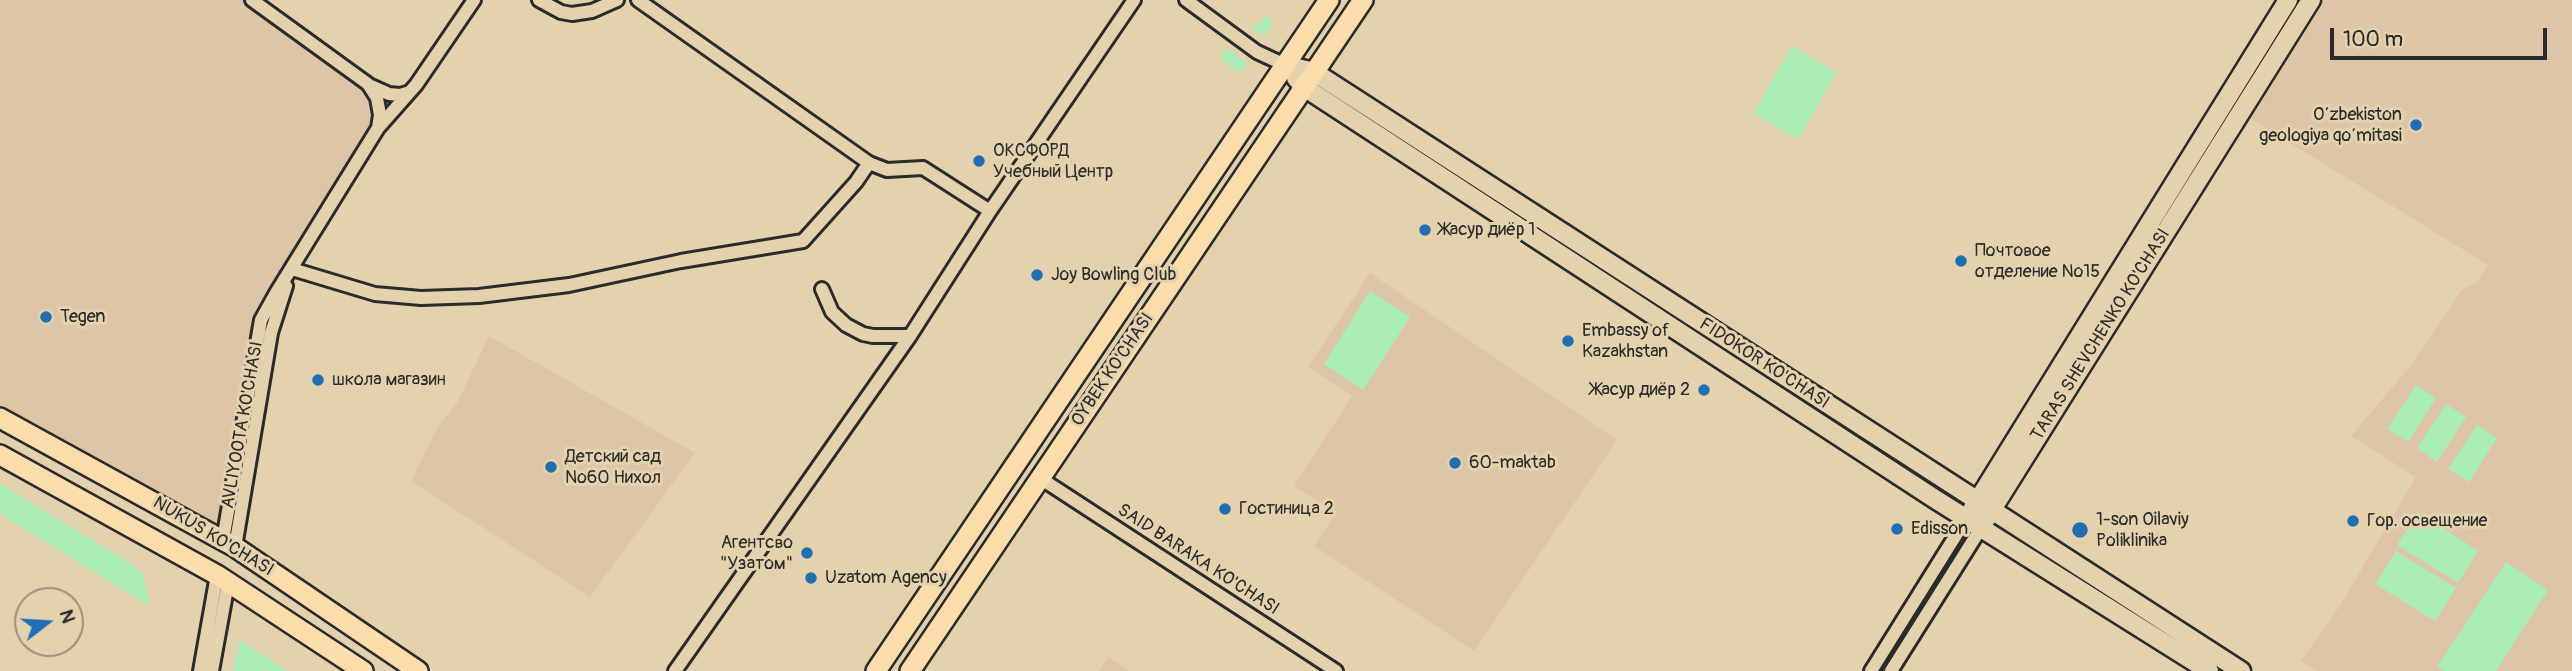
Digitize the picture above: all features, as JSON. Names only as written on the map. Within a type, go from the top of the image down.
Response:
[{"type":"main road","name":"OYBEK KO'CHASI","points":[[876,671],[1329,0]]},
{"type":"main road","name":"OYBEK KO'CHASI","points":[[910,671],[1363,0]]},
{"type":"main road","name":"TARAS SHEVCHENKO KO'CHASI","points":[[1984,506],[2288,0]]},
{"type":"main road","name":"TARAS SHEVCHENKO KO'CHASI","points":[[1973,523],[2311,0]]},
{"type":"main road","name":"FIDOKOR KO'CHASI","points":[[1285,65],[2241,671]]},
{"type":"main road","name":"FIDOKOR KO'CHASI","points":[[1309,79],[1973,523],[2209,671]]},
{"type":"main road","name":"NUKUS KO'CHASI","points":[[0,418],[229,544],[418,671]]},
{"type":"main road","name":"NUKUS KO'CHASI","points":[[0,455],[223,579],[363,671]]},
{"type":"main road","name":"AVLIYOOTA KO'CHASI","points":[[223,579],[229,544]]},
{"type":"street","points":[[252,0],[368,83],[389,94],[400,95],[411,91]]},
{"type":"street","name":"AVLIYOOTA KO'CHASI","points":[[229,544],[271,333],[292,269],[378,128],[411,91],[474,0]]},
{"type":"street","points":[[539,0],[561,12],[572,14],[592,11],[617,0]]},
{"type":"street","points":[[638,0],[869,163],[887,170],[923,168],[990,211]]},
{"type":"street","points":[[675,671],[909,336],[990,211],[1134,0]]},
{"type":"street","name":"FIDOKOR KO'CHASI","points":[[1186,0],[1257,52],[1285,65]]},
{"type":"street","points":[[368,83],[379,104],[378,128]]},
{"type":"street","points":[[292,269],[375,294],[421,298],[479,296],[569,285],[681,261],[803,241],[856,182],[869,163]]},
{"type":"street","points":[[822,289],[832,312],[846,325],[873,337],[909,336]]},
{"type":"street","name":"SAID BARAKA KO'CHASI","points":[[1040,478],[1336,671]]},
{"type":"street","name":"TARAS SHEVCHENKO KO'CHASI","points":[[1871,671],[1973,523]]},
{"type":"street","name":"TARAS SHEVCHENKO KO'CHASI","points":[[1891,671],[1973,523]]},
{"type":"street","name":"AVLIYOOTA KO'CHASI","points":[[200,671],[223,579]]},
{"type":"street","name":"AVLIYOOTA KO'CHASI","points":[[212,671],[223,579]]},
{"type":"shaded area","points":[[0,0],[252,0],[368,84],[380,115],[264,314],[223,540],[0,418]]},
{"type":"shaded area","points":[[2321,0],[2572,0],[2572,671],[2317,671],[2301,661],[2341,604],[2416,477],[2351,436],[2412,364],[2462,290],[2477,282],[2488,265],[2248,117]]},
{"type":"shaded area","name":"60-maktab","points":[[1370,273],[1617,440],[1474,651],[1314,546],[1336,513],[1294,486],[1352,396],[1308,367]]},
{"type":"shaded area","name":"Детский сад №60 Нихол","points":[[489,336],[695,453],[590,597],[411,481],[438,426],[457,403]]},
{"type":"shaded area","points":[[1108,657],[1130,671],[1099,671]]},
{"type":"green space","points":[[1265,15],[1274,22],[1264,36],[1250,27],[1253,23],[1258,26]]},
{"type":"green space","points":[[1792,46],[1837,73],[1798,139],[1753,113]]},
{"type":"green space","points":[[1226,48],[1247,63],[1240,74],[1220,58]]},
{"type":"green space","points":[[1370,291],[1410,317],[1363,390],[1324,364]]},
{"type":"green space","points":[[2416,385],[2436,398],[2408,442],[2387,429]]},
{"type":"green space","points":[[2446,404],[2466,417],[2437,462],[2417,448]]},
{"type":"green space","points":[[2477,425],[2497,438],[2469,482],[2448,469]]},
{"type":"green space","points":[[0,484],[133,565],[143,574],[150,606],[0,514]]},
{"type":"green space","points":[[2418,512],[2478,551],[2458,583],[2397,545]]},
{"type":"green space","points":[[2396,551],[2456,588],[2435,621],[2375,584]]},
{"type":"green space","points":[[2506,562],[2548,590],[2496,671],[2444,671],[2437,667]]},
{"type":"green space","points":[[240,640],[287,671],[233,671]]},
{"type":"place","name":"O‘zbekiston geologiya qo‘mitasi","points":[[2416,125]]},
{"type":"place","name":"ОКСФОРД Учебный Центр","points":[[979,161]]},
{"type":"place","name":"Жасур диёр 1","points":[[1425,230]]},
{"type":"place","name":"Почтовое отделение №15","points":[[1961,261]]},
{"type":"place","name":"Joy Bowling Club","points":[[1037,275]]},
{"type":"place","name":"Tegen","points":[[46,317]]},
{"type":"place","name":"Embassy of Kazakhstan","points":[[1568,341]]},
{"type":"place","name":"школа магазин","points":[[318,380]]},
{"type":"place","name":"Жасур диёр 2","points":[[1704,390]]},
{"type":"place","name":"60-maktab","points":[[1455,463]]},
{"type":"place","name":"Детский сад №60 Нихол","points":[[551,467]]},
{"type":"place","name":"Гостиница 2","points":[[1225,509]]},
{"type":"place","name":"Гор. освещение","points":[[2353,521]]},
{"type":"place","name":"Edisson","points":[[1897,529]]},
{"type":"place","name":"1-son Oilaviy Poliklinika","points":[[2080,530]]},
{"type":"place","name":"Агентсво \"Узатом\"","points":[[807,553]]},
{"type":"place","name":"Uzatom Agency","points":[[811,578]]}]
